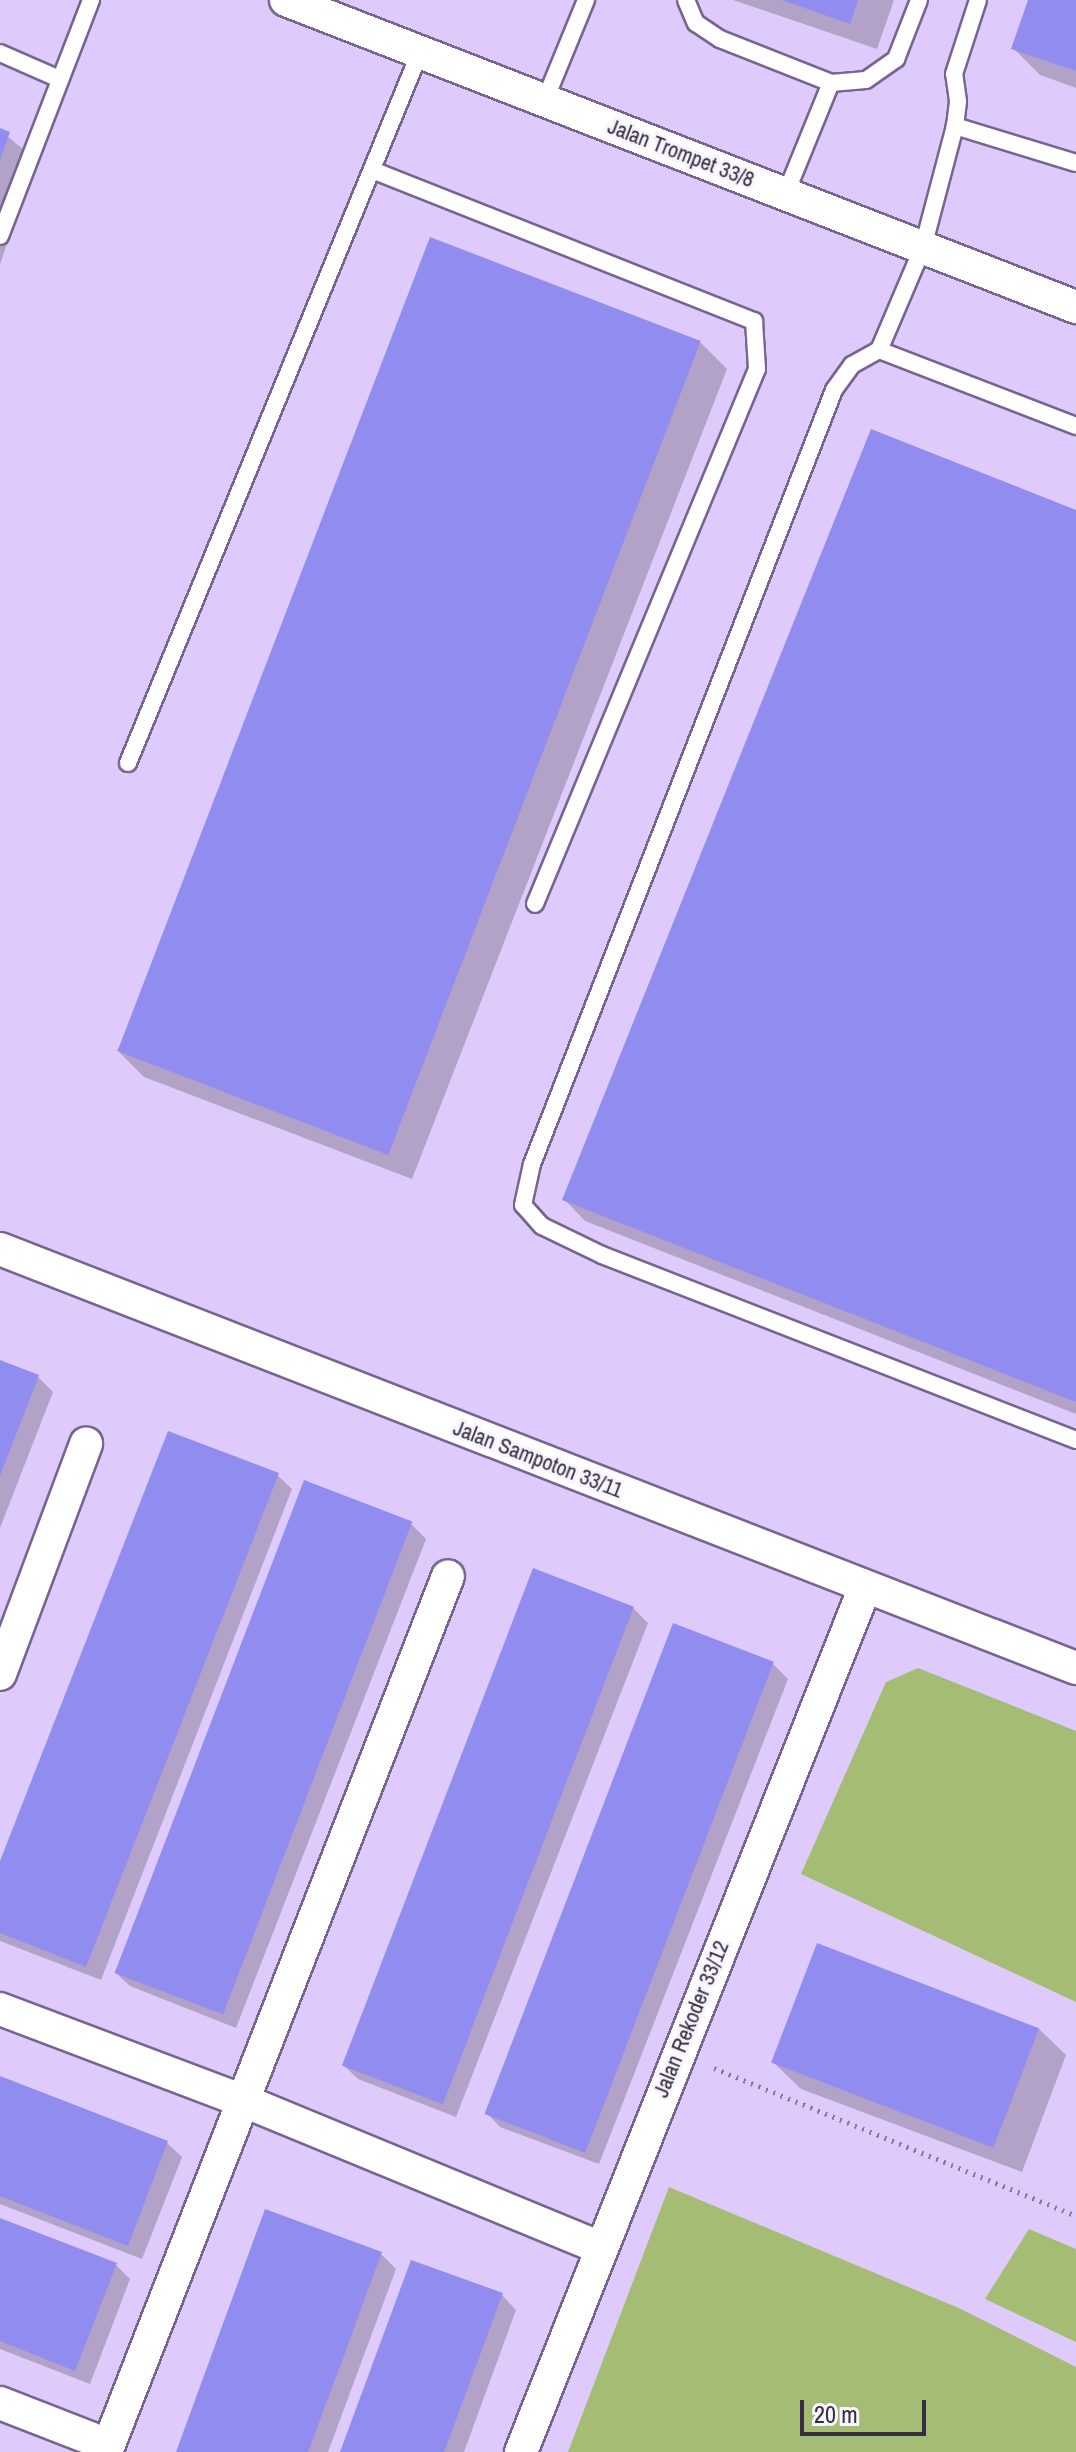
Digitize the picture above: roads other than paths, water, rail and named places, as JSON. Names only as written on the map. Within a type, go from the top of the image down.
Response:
[{"type":"street","name":"Jalan Trompet 33/8","points":[[286,0],[1076,307]]},
{"type":"street","name":"Jalan Sampoton 33/11","points":[[0,1249],[1076,1668]]},
{"type":"street","points":[[0,1674],[86,1444]]},
{"type":"street","points":[[0,2403],[107,2448],[448,1576]]},
{"type":"street","name":"Jalan Rekoder 33/12","points":[[521,2452],[865,1587]]},
{"type":"street","points":[[0,2009],[244,2101],[600,2248]]},
{"type":"lane","points":[[0,236],[57,78],[91,0]]},
{"type":"lane","points":[[545,100],[586,0]]},
{"type":"lane","points":[[686,0],[696,23],[720,39],[831,83],[866,80],[896,59],[919,0]]},
{"type":"lane","points":[[978,0],[954,74],[958,101],[955,126],[923,247],[879,350],[852,365],[834,390],[532,1164],[523,1205],[542,1226],[602,1255],[1076,1440]]},
{"type":"lane","points":[[128,763],[420,52]]},
{"type":"lane","points":[[0,53],[57,78]]},
{"type":"lane","points":[[786,193],[831,83]]},
{"type":"lane","points":[[955,126],[1076,163]]},
{"type":"lane","points":[[372,170],[754,321],[757,369],[535,904]]},
{"type":"lane","points":[[879,350],[1076,426]]}]
